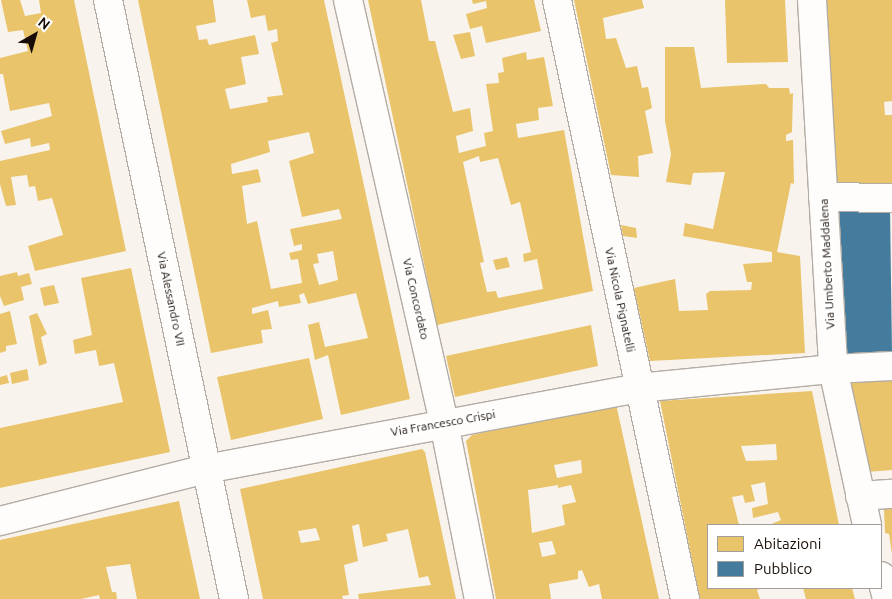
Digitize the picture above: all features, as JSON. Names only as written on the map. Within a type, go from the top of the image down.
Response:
[{"type":"street","name":"Via Alessandro VII","points":[[108,0],[234,599]]},
{"type":"street","name":"Via Concordato","points":[[348,0],[444,423],[479,599]]},
{"type":"street","name":"Via Nicola Pignatelli","points":[[557,0],[638,388],[685,599]]},
{"type":"street","name":"Via Umberto Maddalena","points":[[812,0],[833,369],[867,524]]},
{"type":"street","points":[[823,197],[892,198]]},
{"type":"street","name":"Via Francesco Crispi","points":[[0,521],[206,468],[638,388],[833,369],[892,366]]},
{"type":"street","points":[[860,496],[892,494]]},
{"type":"street","points":[[882,580],[887,599]]},
{"type":"building: Abitazioni","points":[[1,0],[20,0],[25,16],[41,13],[39,0],[74,0],[126,251],[35,271],[28,246],[63,235],[52,198],[38,201],[35,186],[29,187],[27,175],[11,177],[16,205],[6,206],[0,184],[0,161],[50,150],[49,143],[31,147],[30,138],[5,144],[1,131],[52,116],[49,103],[10,111],[3,74],[0,74],[0,58],[28,51],[23,30],[8,32]]},
{"type":"building: Abitazioni","points":[[138,0],[213,0],[216,22],[196,26],[199,40],[207,39],[209,45],[255,35],[259,54],[241,57],[246,84],[225,89],[230,109],[268,102],[267,97],[283,95],[271,43],[278,41],[277,29],[268,31],[265,15],[251,18],[247,0],[324,0],[410,399],[341,415],[328,355],[315,360],[308,325],[319,322],[325,347],[368,338],[356,293],[308,304],[304,293],[299,295],[301,303],[279,307],[278,301],[252,308],[252,314],[268,310],[272,329],[261,330],[263,343],[211,353]],"holes":[[[309,132],[314,153],[289,161],[302,217],[339,209],[342,219],[290,229],[294,246],[302,244],[302,250],[289,253],[291,260],[298,259],[302,283],[271,289],[257,221],[247,224],[242,186],[261,182],[258,169],[232,174],[231,164],[270,152],[268,141]],[[333,251],[338,280],[319,285],[313,264],[319,263],[317,254]]]},
{"type":"building: Abitazioni","points":[[368,0],[421,0],[429,41],[435,41],[453,112],[470,108],[473,131],[456,136],[459,153],[486,146],[484,133],[493,131],[486,84],[499,83],[498,73],[504,72],[502,58],[526,52],[527,60],[544,57],[553,106],[538,108],[539,120],[516,124],[518,138],[564,130],[593,291],[437,325]],"holes":[[[479,156],[480,162],[498,158],[511,205],[520,202],[531,252],[523,254],[524,262],[537,259],[543,289],[498,298],[496,291],[487,292],[480,263],[484,262],[463,162]]]},
{"type":"building: Abitazioni","points":[[472,0],[534,0],[541,31],[486,43],[482,26],[470,29],[466,14],[487,8],[486,1],[473,4]]},
{"type":"building: Abitazioni","points":[[574,0],[642,0],[644,8],[603,18],[606,39],[616,38],[626,68],[637,66],[642,88],[648,87],[652,108],[645,111],[653,153],[638,156],[639,177],[611,175]]},
{"type":"building: Abitazioni","points":[[725,0],[785,0],[788,62],[727,63]]},
{"type":"building: Abitazioni","points":[[823,0],[892,0],[892,101],[884,102],[885,115],[892,115],[892,189],[835,190]]},
{"type":"building: Abitazioni","points":[[470,32],[475,56],[461,59],[453,35]]},
{"type":"building: Abitazioni","points":[[665,47],[694,47],[701,88],[766,84],[769,88],[789,88],[790,94],[793,93],[792,132],[786,135],[786,141],[793,140],[794,184],[791,183],[777,252],[800,256],[805,353],[650,361],[634,288],[675,279],[679,311],[708,310],[706,294],[710,291],[751,290],[752,282],[747,282],[743,264],[772,262],[772,252],[683,236],[685,223],[713,229],[725,172],[693,173],[691,185],[666,182],[671,154],[665,121]]},
{"type":"building: Abitazioni","points":[[621,225],[636,228],[637,238],[623,236]]},
{"type":"building: Abitazioni","points":[[507,257],[510,267],[496,270],[493,260]]},
{"type":"building: Abitazioni","points":[[131,268],[170,452],[0,488],[0,428],[123,402],[114,363],[99,366],[96,350],[75,354],[73,340],[92,335],[81,278]]},
{"type":"building: Abitazioni","points":[[17,272],[18,276],[29,273],[32,284],[21,287],[24,300],[4,306],[0,296],[0,276]]},
{"type":"building: Abitazioni","points":[[54,285],[59,303],[44,306],[40,288]]},
{"type":"building: Abitazioni","points":[[10,311],[17,344],[6,346],[6,351],[0,353],[0,314]]},
{"type":"building: Abitazioni","points":[[37,313],[47,334],[41,337],[47,363],[39,366],[29,316]]},
{"type":"building: Abitazioni","points":[[591,325],[598,366],[455,397],[446,356]]},
{"type":"building: Abitazioni","points":[[309,358],[323,419],[231,440],[217,377]]},
{"type":"building: Abitazioni","points":[[27,369],[29,380],[12,384],[10,373]]},
{"type":"building: Abitazioni","points":[[7,375],[9,383],[0,385],[0,377]]},
{"type":"building: Abitazioni","points":[[892,380],[892,470],[867,472],[849,382]]},
{"type":"building: Abitazioni","points":[[812,391],[839,524],[771,524],[781,520],[778,512],[753,518],[752,508],[768,504],[765,482],[751,485],[755,501],[745,503],[743,495],[732,497],[739,524],[707,524],[707,589],[760,589],[757,590],[760,599],[700,599],[660,401]],"holes":[[[776,444],[777,460],[746,461],[741,446]]]},
{"type":"building: Abitazioni","points":[[616,404],[659,599],[602,599],[599,584],[589,587],[582,570],[578,571],[578,579],[549,584],[551,599],[496,599],[466,441],[472,435]],"holes":[[[581,460],[582,473],[557,478],[554,465]],[[558,485],[558,488],[571,485],[576,502],[562,505],[565,525],[532,533],[528,490]],[[552,541],[556,554],[542,557],[539,543]]]},
{"type":"building: Abitazioni","points":[[422,449],[425,452],[456,599],[359,599],[358,594],[431,585],[428,576],[419,578],[408,529],[386,534],[388,541],[363,547],[359,524],[352,526],[358,561],[344,565],[349,595],[342,596],[343,599],[263,599],[240,489]],"holes":[[[316,528],[320,540],[301,543],[298,531]]]},
{"type":"building: Abitazioni","points":[[179,501],[200,599],[137,599],[130,564],[106,567],[112,592],[116,592],[117,599],[100,599],[99,595],[81,599],[0,599],[0,540]]},
{"type":"building: Abitazioni","points":[[884,508],[892,508],[892,554],[889,534],[885,533]]},
{"type":"building: Abitazioni","points":[[803,589],[852,589],[855,599],[806,599]]},
{"type":"building: Pubblico","points":[[890,207],[892,353],[847,356],[837,209]]}]
